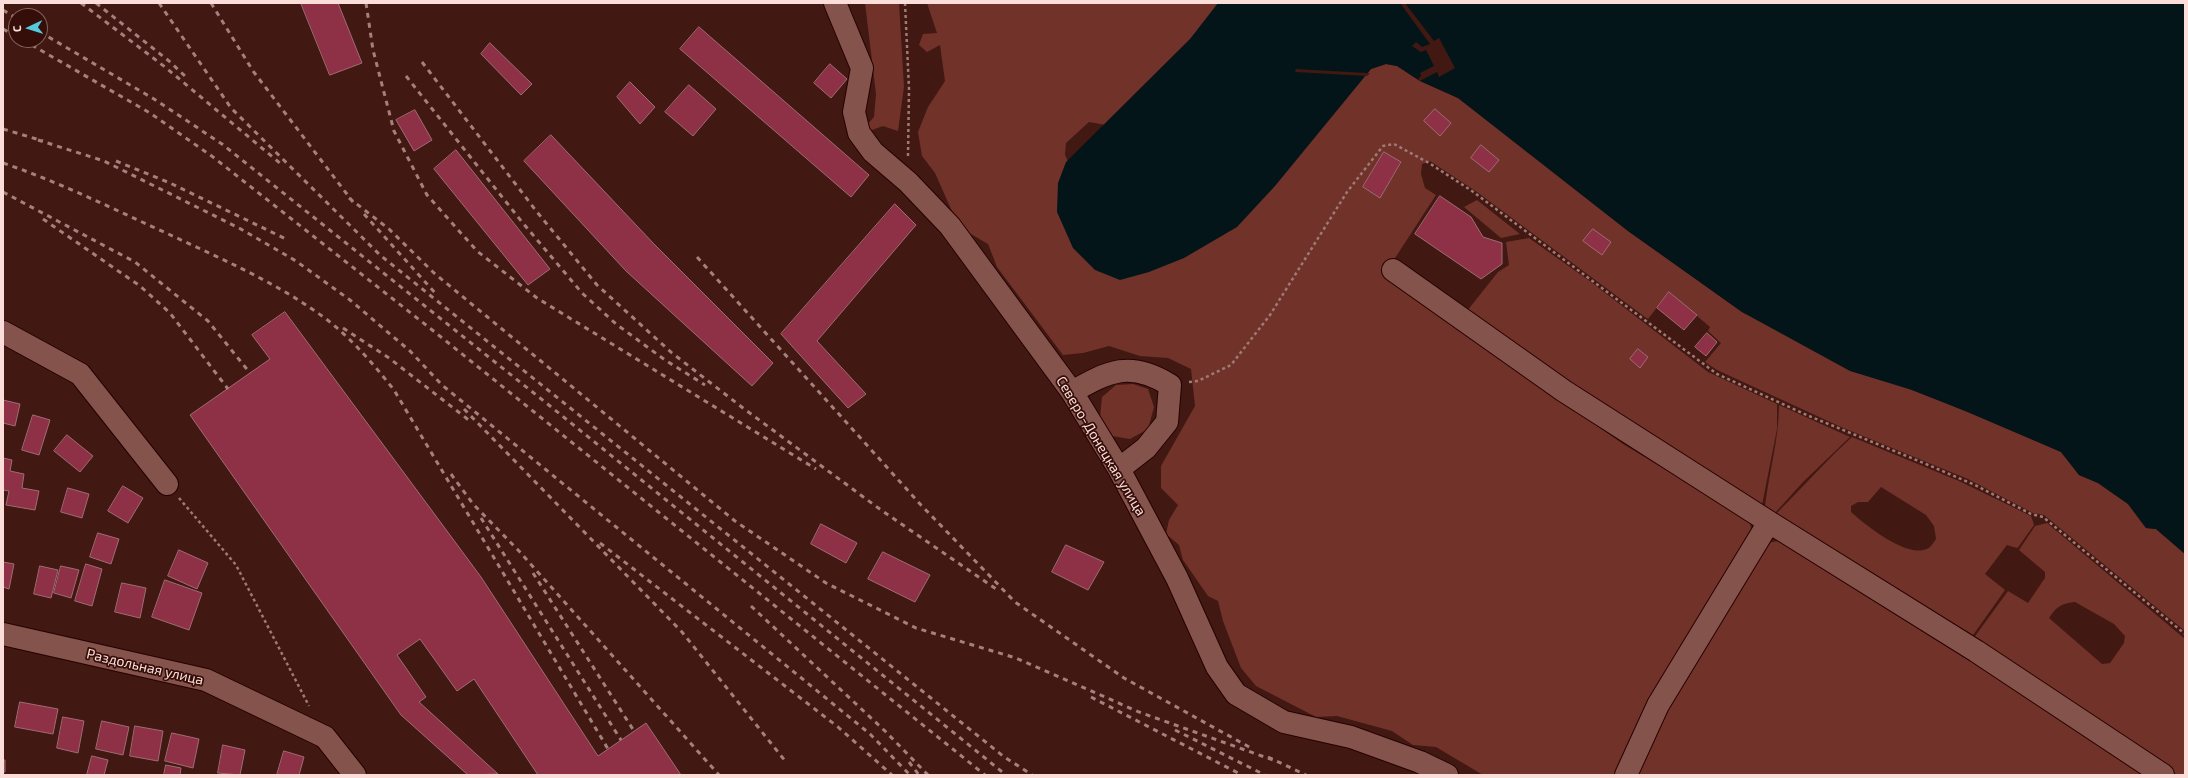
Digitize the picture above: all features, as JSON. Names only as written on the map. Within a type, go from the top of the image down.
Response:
[{"type":"street","name":"Северо-Донецкая улица","points":[[835,3],[862,68],[854,112],[859,133],[873,152],[908,182],[950,226],[1072,392],[1119,470],[1177,578],[1217,667],[1236,694],[1284,722],[1351,737],[1420,762],[1447,775]]},
{"type":"street","points":[[1393,270],[1564,391],[1769,522],[1976,651],[2163,775]]},
{"type":"street","points":[[3,332],[80,374],[168,484]]},
{"type":"street","points":[[1072,392],[1103,374],[1129,370],[1154,375],[1170,385],[1167,422],[1146,448],[1119,470]]},
{"type":"street","points":[[1626,775],[1658,705],[1769,522]]},
{"type":"street","name":"Раздольная улица","points":[[3,634],[206,680],[325,737],[355,775]]},
{"type":"path","points":[[905,3],[909,89],[908,182]]},
{"type":"path","points":[[1170,385],[1198,381],[1231,365],[1270,315],[1347,192],[1383,146],[1394,144],[1429,163],[1472,191],[1717,374],[1809,416],[1975,485],[2031,514],[2043,517],[2185,634]]},
{"type":"path","points":[[168,484],[236,565],[311,710]]},
{"type":"shaded area","points":[[865,3],[899,3],[904,87],[898,131],[883,126],[872,130],[866,126],[874,117],[876,94]]},
{"type":"shaded area","points":[[927,3],[1231,3],[1106,125],[1089,122],[1066,143],[1065,155],[1072,170],[1317,118],[1371,69],[1386,64],[1397,66],[1420,81],[1458,98],[1628,231],[1742,312],[1912,390],[1990,420],[2061,452],[2079,475],[2098,483],[2128,504],[2146,528],[2156,529],[2185,554],[2185,631],[2044,515],[2033,513],[1968,479],[1841,427],[1717,370],[1705,362],[1721,343],[1708,331],[1710,327],[1669,292],[1648,319],[1477,192],[1430,161],[1422,164],[1421,174],[1425,188],[1436,195],[1384,275],[1623,444],[1703,492],[1750,523],[1752,533],[1615,775],[1483,775],[1436,747],[1413,745],[1392,731],[1337,716],[1316,717],[1256,686],[1241,668],[1223,621],[1218,601],[1208,596],[1183,560],[1179,545],[1166,534],[1169,520],[1178,505],[1161,488],[1161,466],[1195,406],[1191,369],[1168,358],[1140,356],[1109,346],[1083,353],[1063,355],[997,267],[988,244],[959,227],[935,173],[922,156],[918,132],[928,107],[945,81],[940,45],[927,52],[919,45],[923,34],[937,33]],"holes":[[[1384,152],[1401,163],[1380,198],[1363,187]]]},
{"type":"shaded area","points":[[1218,3],[2185,3],[2185,554],[2156,529],[2146,528],[2128,504],[2098,483],[2079,475],[2061,452],[1912,390],[1850,371],[1742,312],[1628,231],[1458,98],[1420,81],[1397,66],[1386,64],[1371,69],[1275,186],[1237,227],[1184,258],[1149,272],[1120,280],[1095,270],[1073,248],[1057,212],[1058,183],[1066,162],[1190,39]]},
{"type":"shaded area","points":[[1477,200],[1520,234],[1501,238],[1464,207]]},
{"type":"shaded area","points":[[1529,238],[1591,282],[1708,372],[1777,404],[1777,429],[1762,505],[1609,408],[1467,311],[1498,272],[1509,265],[1506,242]]},
{"type":"shaded area","points":[[1133,384],[1148,389],[1154,407],[1148,429],[1130,439],[1112,436],[1100,418],[1102,397],[1116,385]]},
{"type":"shaded area","points":[[1779,405],[1850,437],[1803,482],[1775,513],[1765,506],[1776,443]]},
{"type":"shaded area","points":[[1852,437],[1959,481],[2031,516],[2034,525],[2019,546],[2017,548],[2007,545],[1985,574],[2005,590],[1971,638],[1776,514]],"holes":[[[1881,487],[1926,515],[1934,526],[1936,539],[1929,548],[1915,550],[1905,548],[1874,531],[1851,512],[1851,506],[1858,502],[1868,502]]]},
{"type":"shaded area","points":[[2047,523],[2185,639],[2185,775],[2177,775],[1973,639],[2008,591],[2028,603],[2045,578],[2045,572],[2019,550],[2035,526]],"holes":[[[2075,602],[2114,624],[2125,636],[2124,643],[2110,663],[2102,664],[2049,618],[2060,606],[2066,603]]]},
{"type":"shaded area","points":[[1778,541],[1790,544],[2152,775],[1634,775],[1659,722],[1767,543]]},
{"type":"pier","points":[[1400,3],[1405,3],[1434,41],[1439,38],[1455,68],[1439,77],[1437,72],[1420,81],[1418,79],[1421,76],[1420,73],[1434,66],[1426,50],[1421,52],[1412,46],[1416,42],[1422,47],[1430,44]]},
{"type":"pier","points":[[1296,69],[1370,73],[1367,76],[1295,72]]},
{"type":"building","points":[[301,3],[338,3],[362,63],[330,75]]},
{"type":"building","points":[[699,27],[869,175],[851,197],[680,49]]},
{"type":"building","points":[[490,43],[532,84],[521,95],[481,54]]},
{"type":"building","points":[[830,64],[847,79],[831,98],[814,83]]},
{"type":"building","points":[[630,82],[655,107],[640,124],[617,97]]},
{"type":"building","points":[[689,85],[716,109],[693,136],[665,112]]},
{"type":"building","points":[[1435,109],[1451,123],[1440,136],[1424,121]]},
{"type":"building","points":[[415,110],[432,140],[414,151],[396,120]]},
{"type":"building","points":[[551,135],[654,244],[773,363],[752,386],[626,271],[524,161]]},
{"type":"building","points":[[1481,145],[1499,160],[1489,172],[1471,158]]},
{"type":"building","points":[[456,150],[550,269],[528,285],[434,169]]},
{"type":"building","points":[[1384,152],[1401,162],[1380,198],[1363,187]]},
{"type":"building","points":[[1440,196],[1471,217],[1483,237],[1502,243],[1502,264],[1481,279],[1415,234]]},
{"type":"building","points":[[895,204],[916,225],[817,341],[866,394],[848,408],[781,334]]},
{"type":"building","points":[[1593,229],[1611,242],[1602,255],[1583,241]]},
{"type":"building","points":[[1669,292],[1697,315],[1684,330],[1657,308]]},
{"type":"building","points":[[285,312],[481,577],[598,756],[646,723],[681,775],[538,775],[474,679],[457,691],[420,639],[397,655],[426,697],[419,702],[498,774],[468,775],[401,715],[190,415],[270,359],[252,335]]},
{"type":"building","points":[[1707,333],[1717,342],[1706,356],[1695,347]]},
{"type":"building","points":[[1638,349],[1648,357],[1640,368],[1630,359]]},
{"type":"building","points":[[3,400],[20,404],[15,426],[3,423]]},
{"type":"building","points":[[33,415],[50,420],[39,455],[22,450]]},
{"type":"building","points":[[67,435],[93,456],[80,472],[54,451]]},
{"type":"building","points":[[3,458],[12,460],[10,471],[24,474],[22,488],[39,491],[35,510],[6,505],[9,491],[3,490]]},
{"type":"building","points":[[123,486],[143,498],[128,523],[108,511]]},
{"type":"building","points":[[68,488],[89,494],[82,518],[61,512]]},
{"type":"building","points":[[821,524],[857,543],[846,563],[811,544]]},
{"type":"building","points":[[98,533],[119,539],[111,564],[90,557]]},
{"type":"building","points":[[1066,545],[1104,562],[1088,590],[1052,572]]},
{"type":"building","points":[[179,550],[208,563],[197,589],[168,576]]},
{"type":"building","points":[[883,552],[930,575],[915,602],[868,579]]},
{"type":"building","points":[[3,562],[14,564],[9,589],[3,587]]},
{"type":"building","points":[[86,564],[102,569],[92,606],[75,601]]},
{"type":"building","points":[[40,566],[58,570],[51,598],[34,594]]},
{"type":"building","points":[[61,566],[79,570],[71,598],[54,593]]},
{"type":"building","points":[[165,580],[202,593],[189,630],[152,617]]},
{"type":"building","points":[[122,583],[146,588],[140,618],[115,612]]},
{"type":"building","points":[[20,702],[58,709],[53,734],[15,727]]},
{"type":"building","points":[[63,717],[84,721],[78,753],[57,748]]},
{"type":"building","points":[[102,721],[129,727],[123,755],[96,749]]},
{"type":"building","points":[[135,726],[163,731],[158,761],[130,756]]},
{"type":"building","points":[[172,733],[199,739],[193,768],[165,761]]},
{"type":"building","points":[[223,745],[245,750],[240,775],[218,773]]},
{"type":"building","points":[[284,751],[304,757],[299,775],[277,775]]},
{"type":"building","points":[[92,756],[108,760],[104,775],[87,775]]},
{"type":"building","points":[[3,760],[5,760],[5,772],[3,772]]},
{"type":"building","points":[[166,765],[181,768],[180,775],[164,775]]},
{"type":"railway","points":[[81,3],[165,67],[281,164]]},
{"type":"railway","points":[[96,3],[169,61],[186,77]]},
{"type":"railway","points":[[159,3],[231,108],[380,255],[1003,756],[1032,775]]},
{"type":"railway","points":[[211,3],[253,71],[353,202]]},
{"type":"railway","points":[[366,3],[373,50],[394,131],[427,195],[477,251],[537,298],[816,469]]},
{"type":"railway","points":[[3,10],[8,13]]},
{"type":"railway","points":[[3,29],[8,32]]},
{"type":"railway","points":[[48,37],[154,99],[222,144],[550,406],[1006,775]]},
{"type":"railway","points":[[37,48],[150,113],[213,157],[431,329],[985,775]]},
{"type":"railway","points":[[422,62],[537,212],[597,285],[672,353],[743,408],[881,510],[999,591]]},
{"type":"railway","points":[[406,76],[522,222],[582,293],[616,324],[665,360],[705,385]]},
{"type":"railway","points":[[3,129],[43,141]]},
{"type":"railway","points":[[38,140],[104,161],[239,228],[296,261],[350,300],[410,351],[442,385],[870,734],[910,775]]},
{"type":"railway","points":[[116,161],[170,183],[286,239]]},
{"type":"railway","points":[[3,163],[44,178],[85,196],[241,268],[297,299],[326,319],[348,338],[394,390],[608,749]]},
{"type":"railway","points":[[3,192],[135,262],[208,321],[250,373]]},
{"type":"railway","points":[[349,198],[389,229],[434,273],[735,521],[826,583],[916,628],[1016,658],[1139,712],[1273,760]]},
{"type":"railway","points":[[364,214],[436,294]]},
{"type":"railway","points":[[43,219],[140,286],[170,313],[228,389]]},
{"type":"railway","points":[[697,257],[921,505],[1015,602],[1124,678],[1251,748]]},
{"type":"railway","points":[[343,328],[389,358],[470,421]]},
{"type":"railway","points":[[464,409],[682,632],[786,762]]},
{"type":"railway","points":[[451,474],[473,504],[519,551],[719,775]]},
{"type":"railway","points":[[481,518],[621,740]]},
{"type":"railway","points":[[600,543],[838,727],[892,775]]},
{"type":"railway","points":[[533,573],[634,731]]},
{"type":"railway","points":[[751,606],[885,731],[928,775]]},
{"type":"railway","points":[[1091,697],[1242,775]]},
{"type":"railway","points":[[1175,730],[1265,775]]},
{"type":"railway","points":[[1268,757],[1306,775]]},
{"type":"railway","points":[[909,762],[919,775]]}]
